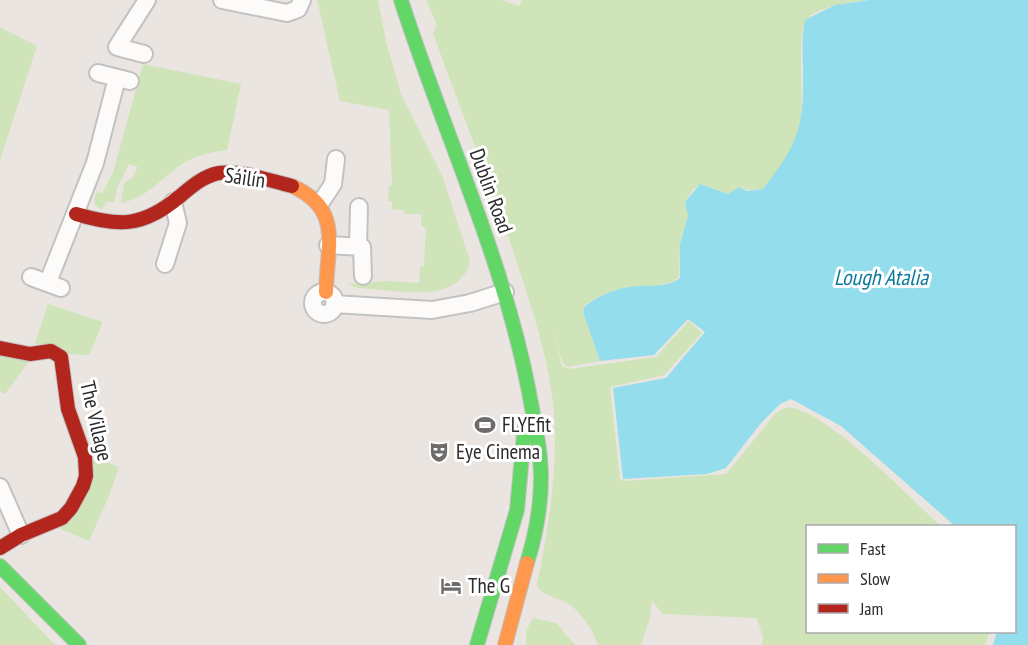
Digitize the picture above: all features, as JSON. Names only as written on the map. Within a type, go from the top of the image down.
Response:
[{"type":"main road","name":"Dublin Road","points":[[401,0],[505,292],[519,340],[538,440],[541,479],[532,546],[504,645]]},
{"type":"main road","name":"Sáilín","points":[[76,214],[123,226],[140,221],[173,201],[199,181],[219,172],[294,185],[312,193],[321,202]]},
{"type":"main road","points":[[321,202],[326,212],[330,298]]},
{"type":"main road","name":"The Village","points":[[0,348],[30,354],[51,351],[61,357],[67,406],[88,463],[86,478],[68,513],[60,520],[21,535],[0,548]]},
{"type":"main road","name":"Dublin Road","points":[[477,645],[517,510],[529,400]]},
{"type":"main road","points":[[0,566],[79,645]]},
{"type":"street","points":[[144,54],[117,47],[147,0]]},
{"type":"street","points":[[222,0],[287,13],[298,9],[303,0]]},
{"type":"street","points":[[32,277],[55,285],[76,214],[124,80],[98,74]]},
{"type":"street","points":[[321,202],[333,184],[336,159]]},
{"type":"street","points":[[165,264],[178,224],[173,201]]},
{"type":"street","points":[[358,246],[359,207]]},
{"type":"street","points":[[328,245],[362,247],[363,276]]},
{"type":"street","points":[[330,298],[432,310],[470,303],[505,292]]},
{"type":"street","points":[[0,487],[21,535]]},
{"type":"green space","points":[[317,0],[378,0],[386,42],[401,94],[442,175],[470,261],[464,275],[453,285],[439,290],[405,292],[357,288],[348,284],[386,281],[419,283],[420,267],[424,266],[426,228],[421,226],[421,214],[405,214],[404,210],[392,209],[392,202],[388,201],[389,186],[392,185],[389,110],[340,101]]},
{"type":"green space","points":[[426,0],[501,0],[519,6],[522,0],[867,0],[825,8],[806,20],[801,53],[802,100],[798,134],[780,167],[763,189],[747,190],[739,187],[728,194],[701,184],[692,190],[685,202],[688,215],[680,244],[679,277],[662,285],[623,288],[600,296],[585,305],[583,312],[600,361],[567,367],[562,361],[553,329],[562,366],[569,369],[656,357],[689,321],[702,333],[664,375],[610,387],[620,479],[624,481],[726,474],[776,413],[791,407],[810,415],[849,442],[940,525],[806,525],[806,633],[990,633],[985,645],[762,645],[763,638],[757,618],[662,614],[652,600],[649,621],[641,645],[598,645],[589,626],[576,610],[539,589],[537,585],[550,508],[555,450],[554,413],[549,376],[536,323],[515,257],[433,33],[437,25]]},
{"type":"green space","points":[[0,27],[37,46],[0,160]]},
{"type":"green space","points":[[143,64],[241,84],[227,150],[208,153],[190,160],[138,198],[121,203],[124,183],[132,178],[138,167],[129,164],[118,186],[114,202],[107,201],[102,210],[96,206],[94,200],[97,192],[102,194],[113,173]]},
{"type":"green space","points":[[48,304],[103,322],[89,355],[70,354],[35,343]]},
{"type":"green space","points":[[0,355],[30,360],[5,394],[0,391]]},
{"type":"green space","points":[[95,458],[119,467],[89,541],[60,529]]},
{"type":"green space","points":[[0,587],[55,645],[0,645]]},
{"type":"green space","points":[[533,618],[556,623],[575,645],[526,645],[526,631]]},
{"type":"water","name":"Lough Atalia","points":[[869,0],[1028,0],[1028,645],[993,645],[997,633],[1016,633],[1016,525],[954,525],[841,426],[791,399],[780,404],[761,423],[726,468],[707,474],[623,479],[613,388],[666,378],[705,332],[688,319],[654,355],[600,361],[583,312],[585,306],[617,290],[635,286],[668,284],[680,278],[680,244],[688,216],[685,202],[700,184],[728,194],[739,187],[747,191],[763,189],[783,161],[796,137],[802,110],[805,20],[835,5]]},
{"type":"traffic: fast","points":[[401,0],[488,243],[518,342],[539,446],[541,467],[537,521],[527,563]]},
{"type":"traffic: fast","points":[[477,645],[517,510],[525,423]]},
{"type":"traffic: fast","points":[[0,566],[79,645]]},
{"type":"traffic: slow","points":[[292,186],[308,195],[319,206],[325,217],[329,244],[326,292]]},
{"type":"traffic: slow","points":[[505,645],[527,563]]},
{"type":"traffic: jam","points":[[76,214],[118,222],[142,219],[166,207],[202,179],[219,173],[246,174],[292,186]]},
{"type":"traffic: jam","points":[[0,348],[30,354],[51,351],[61,357],[68,409],[85,457],[86,476],[71,508],[62,518],[21,535],[0,548]]},
{"type":"place","name":"FLYEfit","points":[[485,425]]},
{"type":"place","name":"Eye Cinema","points":[[439,452]]},
{"type":"place","name":"The G","points":[[451,586]]}]
